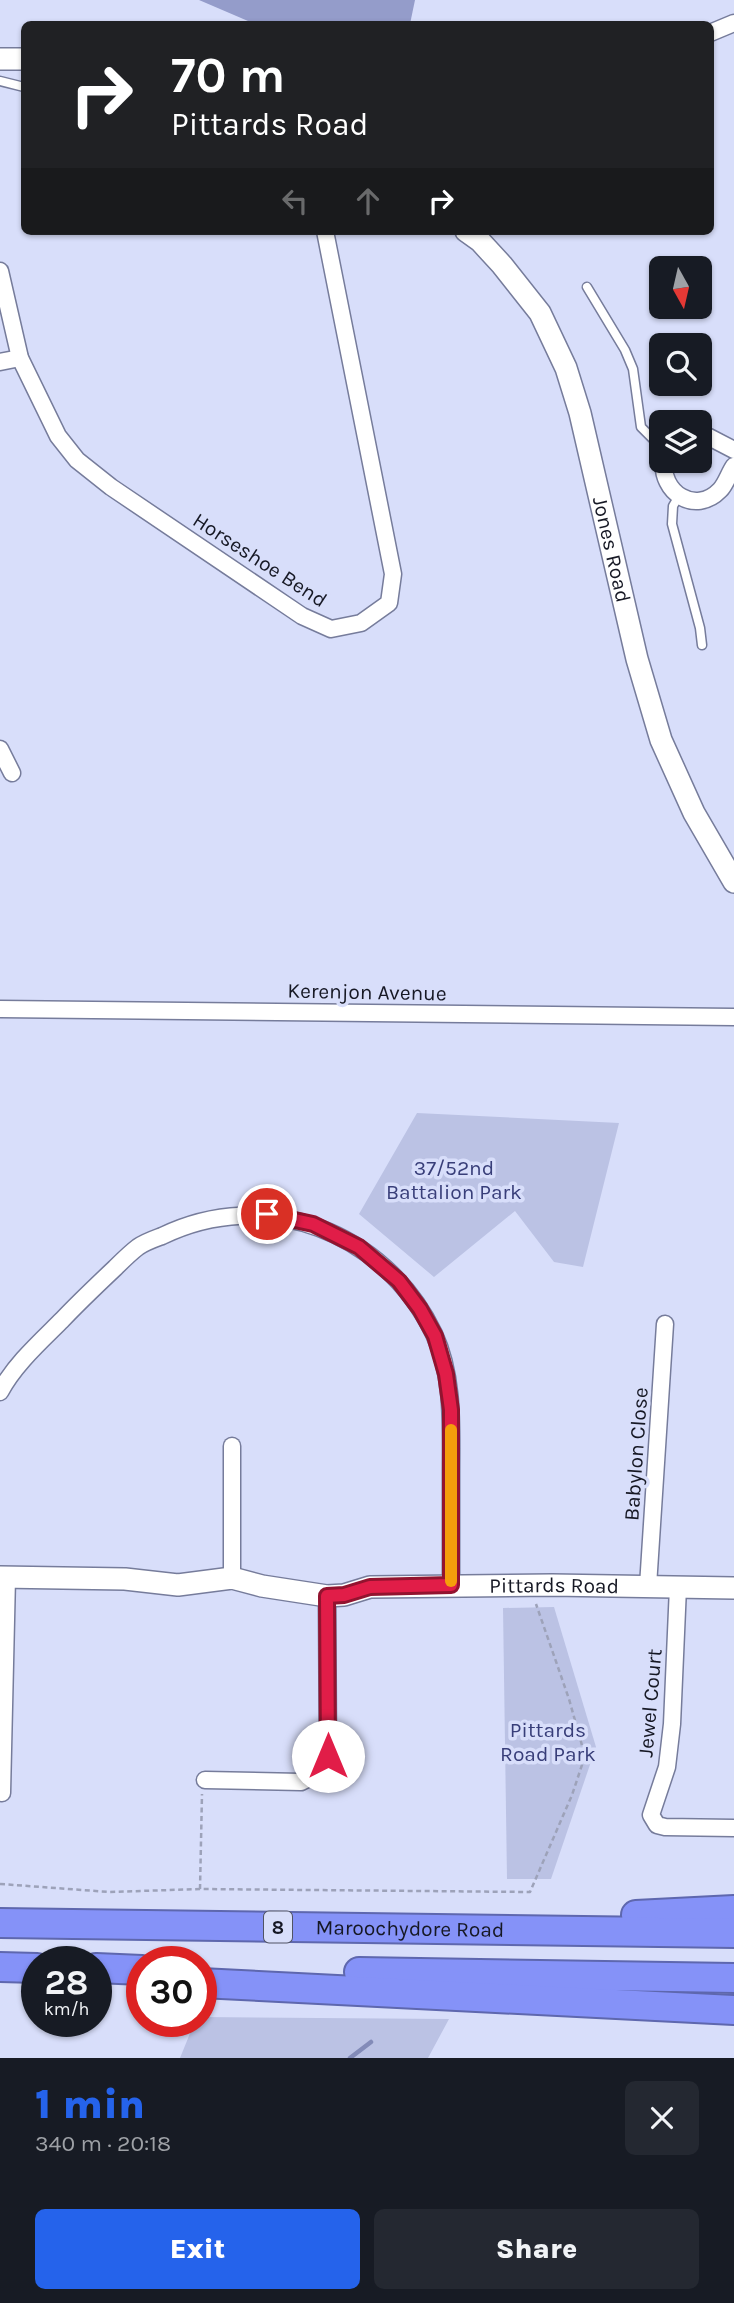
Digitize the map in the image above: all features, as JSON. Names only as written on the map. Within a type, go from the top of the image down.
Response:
[{"type":"highway","points":[[556,1930],[583,1918],[734,1910]]},
{"type":"highway","name":"Maroochydore Road","points":[[0,1923],[734,1933]]},
{"type":"highway","points":[[0,1967],[21,1968]]},
{"type":"highway","name":"Maroochydore Road","points":[[217,1970],[734,1978]]},
{"type":"highway","points":[[217,1984],[734,2010]]},
{"type":"street","points":[[714,31],[734,23]]},
{"type":"street","points":[[0,59],[21,59]]},
{"type":"street","name":"Horseshoe Bend","points":[[0,271],[20,358],[58,436],[77,460],[111,487],[302,615],[331,629],[361,622],[389,603],[393,574],[326,235]]},
{"type":"street","name":"Jones Road","points":[[476,235],[540,313],[566,368],[580,413],[636,659],[661,740],[694,813],[734,882]]},
{"type":"street","points":[[0,362],[20,358]]},
{"type":"street","points":[[712,439],[734,450]]},
{"type":"street","points":[[663,473],[667,485],[679,496],[695,500],[720,490],[734,466]]},
{"type":"street","points":[[0,749],[12,773]]},
{"type":"street","name":"Kerenjon Avenue","points":[[0,1009],[734,1017]]},
{"type":"street","points":[[0,1392],[31,1352],[83,1297],[138,1247],[182,1226],[226,1216],[267,1214],[313,1224],[359,1247],[399,1281],[420,1309],[435,1336],[446,1374],[451,1410],[451,1585]]},
{"type":"street","name":"Babylon Close","points":[[648,1587],[665,1324]]},
{"type":"street","points":[[232,1446],[232,1578]]},
{"type":"street","points":[[2,1793],[3,1577]]},
{"type":"street","name":"Pittards Road","points":[[3,1577],[125,1579],[178,1586],[232,1578],[261,1586],[327,1596],[344,1595],[370,1587],[451,1585],[734,1588]]},
{"type":"street","name":"Jewel Court","points":[[677,1587],[672,1724],[667,1766],[651,1815],[657,1825],[665,1827],[734,1828]]},
{"type":"street","points":[[205,1780],[301,1782],[315,1776],[325,1765],[328,1756],[327,1596]]},
{"type":"lane","points":[[0,81],[21,85]]},
{"type":"lane","points":[[587,287],[625,350],[633,369],[641,427],[649,435]]},
{"type":"lane","points":[[679,496],[673,506],[672,524],[700,628],[702,645]]},
{"type":"path","points":[[0,1884],[110,1892],[200,1889],[530,1892],[572,1795],[585,1756],[569,1699],[536,1604]]},
{"type":"path","points":[[200,1889],[201,1801],[205,1780]]},
{"type":"green space","name":"37/52nd Battalion Park","points":[[417,1113],[619,1123],[583,1267],[554,1262],[515,1211],[434,1277],[359,1214]]},
{"type":"green space","name":"Pittards Road Park","points":[[554,1607],[596,1747],[551,1879],[507,1879],[503,1608]]},
{"type":"green space","points":[[217,2017],[449,2019],[428,2058],[180,2058],[189,2037],[217,2037]]},
{"type":"shaded area","points":[[199,0],[415,0],[411,21],[248,21]]},
{"type":"waterway","points":[[350,2058],[371,2042]]},
{"type":"slow traffic","points":[[451,1430],[451,1581]]},
{"type":"route","points":[[267,1214],[313,1224],[359,1247],[399,1281],[420,1309],[435,1336],[446,1374],[451,1410],[451,1585],[370,1587],[344,1595],[327,1596],[328,1756]]}]
